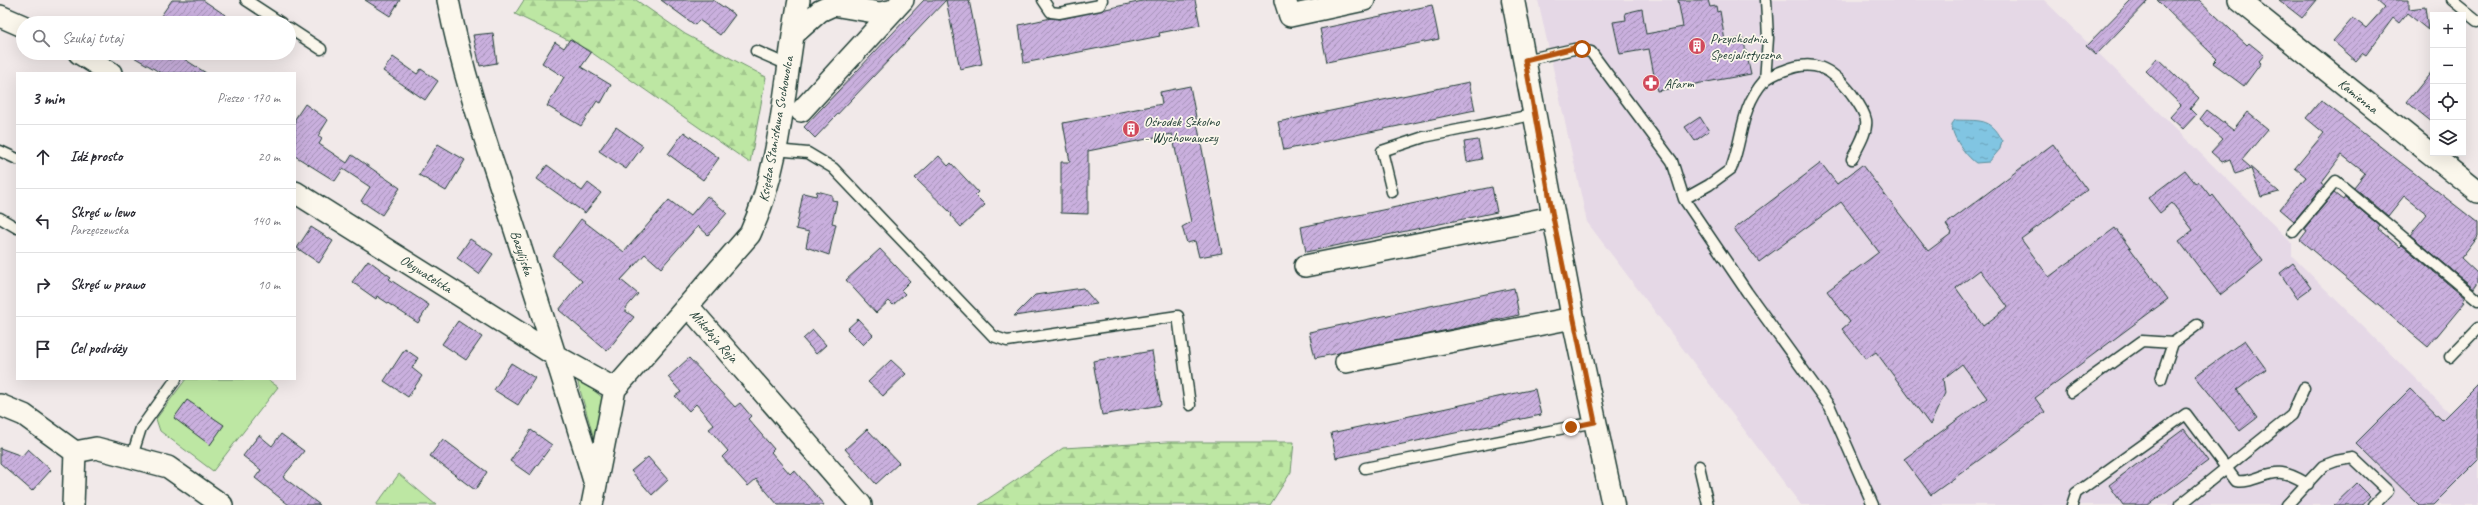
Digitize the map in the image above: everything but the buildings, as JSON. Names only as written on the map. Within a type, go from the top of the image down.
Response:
[{"type":"street","name":"Bazylijska","points":[[448,0],[457,42],[488,149],[556,356],[596,485],[592,505]]},
{"type":"street","name":"Księdza Stanisława Suchowolca","points":[[688,306],[750,234],[763,205],[775,150],[799,0]]},
{"type":"street","points":[[1285,0],[1290,16],[1364,0]]},
{"type":"street","points":[[1512,0],[1536,114],[1553,217],[1573,318],[1613,505]]},
{"type":"street","name":"Kamienna","points":[[2239,0],[2478,192]]},
{"type":"street","points":[[793,35],[820,11],[833,4],[880,13],[898,5]]},
{"type":"street","points":[[802,111],[898,5]]},
{"type":"street","points":[[0,16],[16,23]]},
{"type":"street","points":[[90,60],[109,72]]},
{"type":"street","name":"Obywatelska","points":[[296,193],[556,356],[615,389]]},
{"type":"street","points":[[1305,266],[1553,217]]},
{"type":"street","name":"Mikołaja Reja","points":[[615,389],[688,306],[861,505]]},
{"type":"street","points":[[1346,362],[1573,318]]},
{"type":"street","points":[[596,485],[615,389]]},
{"type":"street","points":[[0,405],[24,415],[75,452],[96,448],[132,456],[168,468],[222,505]]},
{"type":"street","points":[[73,505],[75,452]]},
{"type":"lane","points":[[246,0],[270,16]]},
{"type":"lane","points":[[1042,0],[1051,12],[1059,13],[1100,5],[1102,0]]},
{"type":"lane","points":[[1684,199],[1709,185],[1731,169],[1742,122],[1765,81],[1768,31],[1766,0]]},
{"type":"lane","points":[[2452,0],[2478,21]]},
{"type":"lane","points":[[296,33],[321,49]]},
{"type":"lane","points":[[1525,60],[1574,48],[1592,52],[1672,161],[1684,199],[1747,292],[1830,407],[1873,505]]},
{"type":"lane","points":[[756,51],[788,64]]},
{"type":"lane","points":[[1765,81],[1791,68],[1809,65],[1822,67],[1835,74],[1856,100],[1866,120],[1864,132],[1852,159]]},
{"type":"lane","points":[[1392,192],[1382,151],[1424,137],[1536,114]]},
{"type":"lane","points":[[775,150],[808,153],[833,168],[993,336],[1007,341],[1178,316],[1190,406]]},
{"type":"lane","points":[[0,151],[16,159]]},
{"type":"lane","points":[[2293,232],[2336,181],[2478,300]]},
{"type":"lane","points":[[0,218],[16,227]]},
{"type":"lane","points":[[2161,379],[2173,344],[2197,325]]},
{"type":"lane","points":[[2450,357],[2478,328]]},
{"type":"lane","points":[[2071,392],[2142,341],[2173,344]]},
{"type":"lane","points":[[132,456],[141,428],[175,380]]},
{"type":"lane","points":[[2180,505],[2292,415],[2304,388]]},
{"type":"lane","points":[[2072,505],[2076,493],[2186,414],[2225,469],[2236,481],[2246,483],[2280,473],[2294,476],[2308,484]]},
{"type":"lane","points":[[1365,468],[1595,422]]},
{"type":"lane","points":[[2287,505],[2323,466],[2336,460],[2353,458],[2388,491],[2374,505]]},
{"type":"lane","points":[[1699,466],[1708,505]]},
{"type":"shaded area","points":[[1538,0],[2044,0],[2292,243],[2292,256],[2478,441],[2478,505],[1801,505],[1587,222]]},
{"type":"green space","points":[[524,0],[636,0],[685,34],[766,77],[750,163],[588,50],[515,14]]},
{"type":"green space","points":[[576,376],[603,398],[595,442]]},
{"type":"green space","points":[[185,380],[268,380],[278,387],[213,471],[160,431],[156,419]]},
{"type":"green space","points":[[1167,442],[1294,442],[1291,472],[1270,505],[979,505],[1063,448]]},
{"type":"green space","points":[[399,474],[436,505],[376,505]]},
{"type":"water","points":[[1955,120],[1983,122],[1993,127],[1998,133],[2002,140],[2000,149],[1989,162],[1976,163],[1968,156],[1957,140],[1952,129],[1952,124]]},
{"type":"place","name":"Przychodnia Specjalistyczna","points":[[1697,46]]},
{"type":"place","name":"Afarm","points":[[1651,83]]},
{"type":"place","name":"Ośrodek Szkolno - Wychowawczy","points":[[1131,129]]},
{"type":"route","points":[[1571,427],[1595,422],[1553,217],[1536,114],[1525,60],[1574,48],[1582,49]]}]
